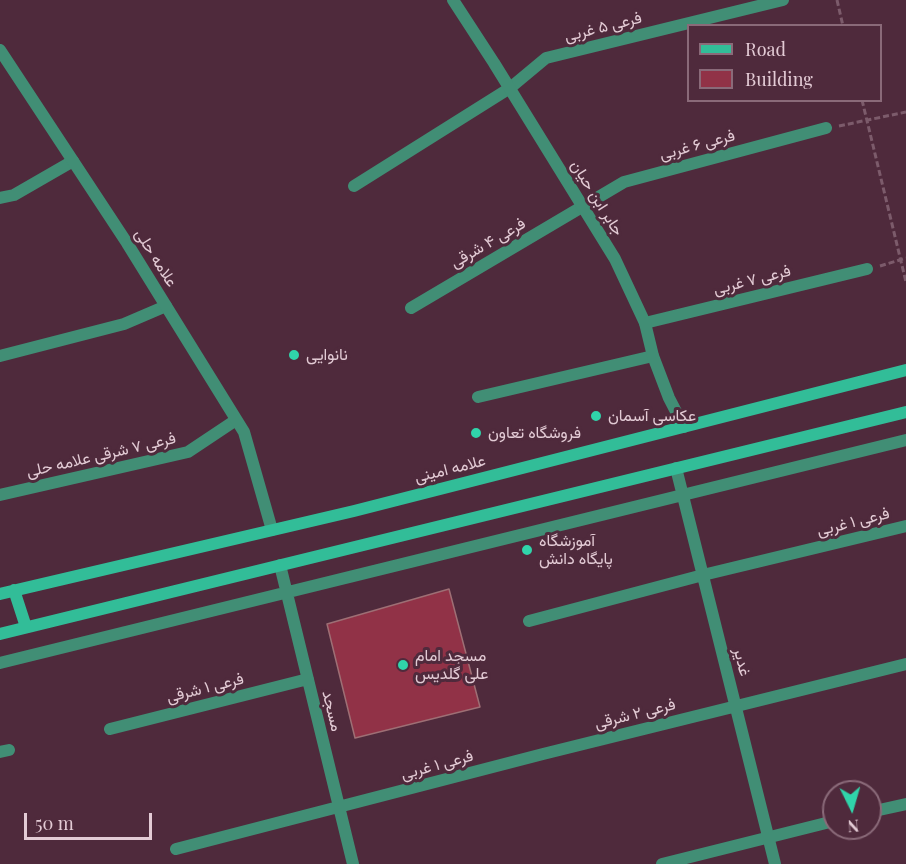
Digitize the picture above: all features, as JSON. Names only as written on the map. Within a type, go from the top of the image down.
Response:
[{"type":"main road","name":"علامه امینی","points":[[0,594],[272,530],[906,370]]},
{"type":"main road","points":[[0,634],[906,412]]},
{"type":"main road","points":[[14,590],[26,627]]},
{"type":"street","name":"جابر ابن حیان","points":[[453,0],[615,259],[645,323],[653,356],[669,398],[684,427]]},
{"type":"street","name":"فرعی ۵ غربی","points":[[354,186],[510,88],[546,58],[783,0]]},
{"type":"street","name":"علامه حلی","points":[[0,50],[166,306],[243,432],[272,530]]},
{"type":"street","name":"فرعی ۶ غربی","points":[[583,207],[624,182],[826,128]]},
{"type":"street","points":[[0,198],[14,195],[73,161]]},
{"type":"street","name":"فرعی ۴ شرقی","points":[[411,308],[583,207]]},
{"type":"street","name":"فرعی ۷ غربی","points":[[645,323],[867,269]]},
{"type":"street","points":[[0,356],[124,324],[166,306]]},
{"type":"street","points":[[478,397],[653,356]]},
{"type":"street","name":"فرعی ۷ شرقی علامه حلی","points":[[0,495],[188,452],[236,420]]},
{"type":"street","points":[[0,663],[906,440]]},
{"type":"street","name":"غدیر","points":[[676,468],[775,864]]},
{"type":"street","name":"فرعی ۱ غربی","points":[[703,575],[906,526]]},
{"type":"street","name":"مسجد","points":[[280,565],[353,864]]},
{"type":"street","points":[[529,621],[703,575]]},
{"type":"street","name":"فرعی ۲ شرقی","points":[[543,754],[906,664]]},
{"type":"street","name":"فرعی ۱ شرقی","points":[[110,729],[308,679]]},
{"type":"street","name":"فرعی ۱ غربی","points":[[339,807],[543,754]]},
{"type":"street","points":[[882,809],[906,804]]},
{"type":"street","points":[[176,849],[339,807]]},
{"type":"street","points":[[662,864],[822,824]]},
{"type":"path","points":[[837,0],[843,24]]},
{"type":"path","points":[[862,102],[906,282]]},
{"type":"path","points":[[826,128],[867,122],[906,112]]},
{"type":"path","points":[[867,269],[906,258]]},
{"type":"building","name":"مسجد امام علی گلدیس","points":[[449,589],[480,707],[355,738],[327,624]]},
{"type":"place","name":"نانوایی","points":[[294,355]]},
{"type":"place","name":"عکاسی آسمان","points":[[596,416]]},
{"type":"place","name":"فروشگاه تعاون","points":[[476,433]]},
{"type":"place","name":"آموزشگاه پایگاه دانش","points":[[527,550]]},
{"type":"place","name":"مسجد امام علی گلدیس","points":[[403,665]]}]
